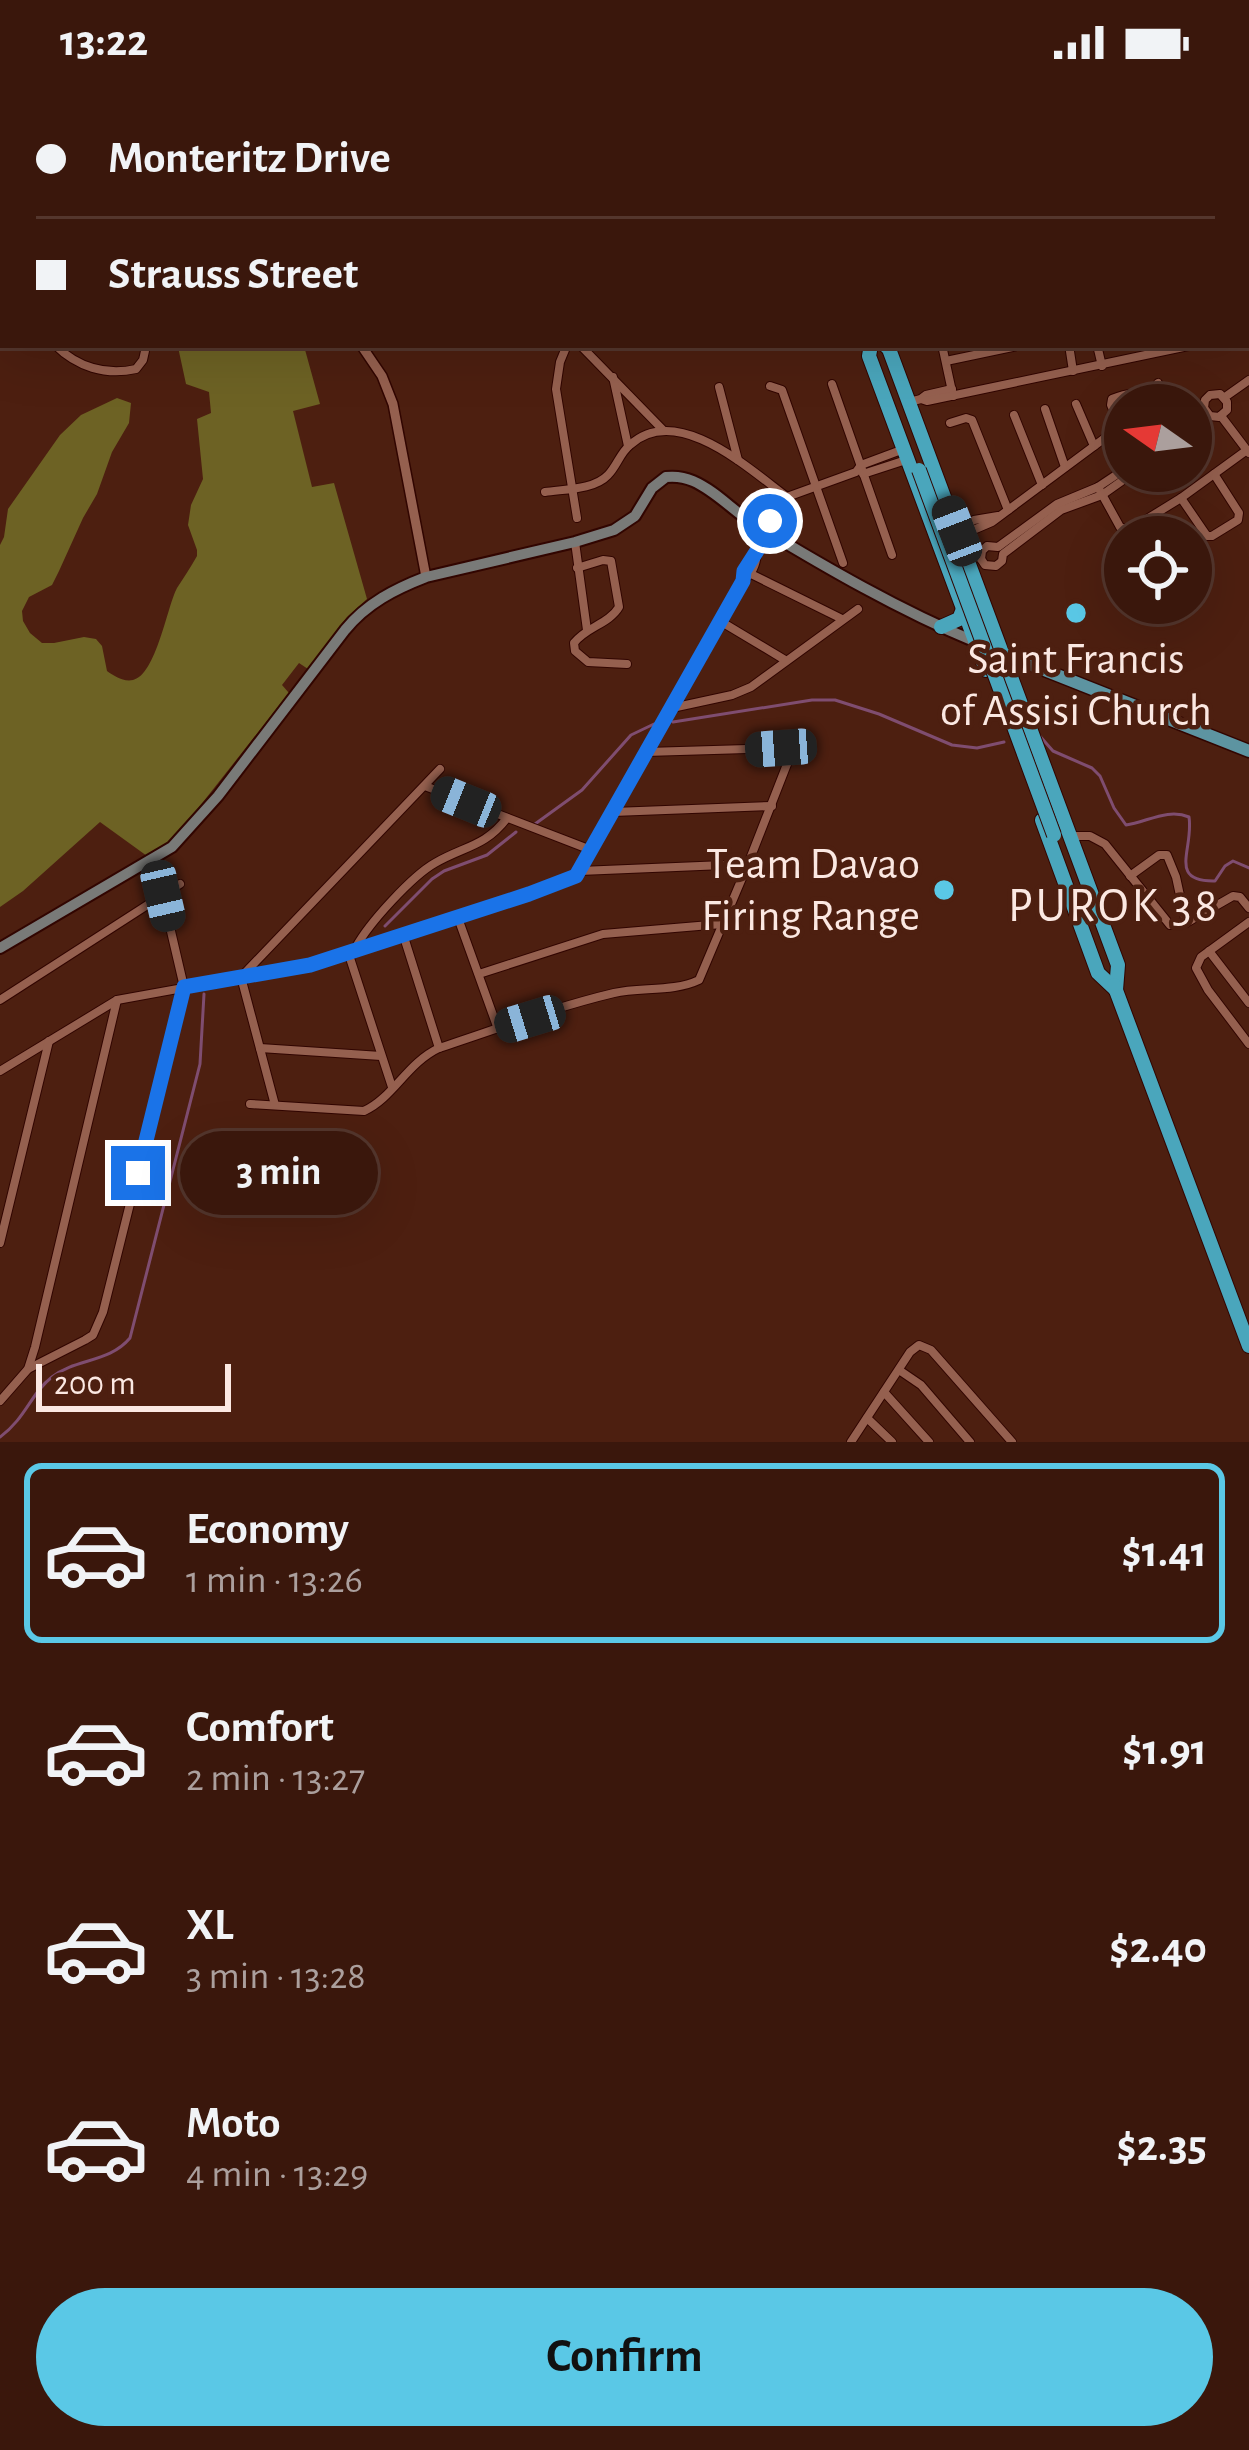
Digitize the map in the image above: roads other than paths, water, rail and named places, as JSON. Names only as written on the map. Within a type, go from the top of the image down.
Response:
[{"type":"highway","points":[[875,348],[869,356],[914,462],[919,490],[1029,786],[1057,832]]},
{"type":"highway","points":[[877,348],[914,462],[1249,1346]]},
{"type":"highway","points":[[886,348],[915,400],[939,482],[975,561],[979,590],[1063,816],[1057,832]]},
{"type":"highway","points":[[919,490],[939,482]]},
{"type":"highway","points":[[937,538],[959,530]]},
{"type":"highway","points":[[949,571],[975,561]]},
{"type":"highway","points":[[941,627],[958,619],[979,590]]},
{"type":"highway","points":[[963,609],[987,612]]},
{"type":"highway","points":[[993,688],[1012,681]]},
{"type":"highway","points":[[1004,719],[1024,711]]},
{"type":"highway","points":[[1016,751],[1036,743]]},
{"type":"highway","points":[[1029,786],[1049,779]]},
{"type":"main road","points":[[0,948],[172,847],[218,796],[356,617],[379,599],[426,577],[572,543],[623,525],[657,483],[671,476],[705,487],[740,515],[941,627],[1249,751]]},
{"type":"street","points":[[59,348],[78,363],[107,371],[136,369],[146,351]]},
{"type":"street","points":[[363,348],[386,383],[393,404],[426,577]]},
{"type":"street","points":[[566,348],[556,389],[577,518]]},
{"type":"street","points":[[583,348],[664,430]]},
{"type":"street","points":[[943,348],[952,393]]},
{"type":"street","points":[[946,361],[1008,348]]},
{"type":"street","points":[[1069,348],[1072,371]]},
{"type":"street","points":[[1098,348],[1102,366]]},
{"type":"street","points":[[1126,348],[1129,360]]},
{"type":"street","points":[[915,400],[1102,366],[1153,349]]},
{"type":"street","points":[[613,376],[628,446]]},
{"type":"street","points":[[1225,397],[1249,380]]},
{"type":"street","points":[[832,384],[892,555]]},
{"type":"street","points":[[770,386],[782,390],[843,563]]},
{"type":"street","points":[[719,387],[738,460]]},
{"type":"street","points":[[1212,395],[1225,397]]},
{"type":"street","points":[[1221,416],[1228,407],[1225,397]]},
{"type":"street","points":[[1076,404],[1094,446]]},
{"type":"street","points":[[1045,409],[1065,467]]},
{"type":"street","points":[[1100,491],[1120,527],[1132,529],[1248,451],[1221,416],[1212,413]]},
{"type":"street","points":[[1013,415],[1042,484]]},
{"type":"street","points":[[950,422],[972,420],[1004,513]]},
{"type":"street","points":[[545,492],[605,479],[628,446],[664,430],[699,438],[787,497]]},
{"type":"street","points":[[959,530],[977,529],[1004,513],[1104,438]]},
{"type":"street","points":[[0,1071],[117,1000],[296,968],[563,883],[580,871],[644,752],[757,563],[770,531],[776,529],[787,497],[860,470],[872,460],[914,462]]},
{"type":"street","points":[[872,460],[875,471]]},
{"type":"street","points":[[860,470],[914,462]]},
{"type":"street","points":[[1181,498],[1208,536],[1238,520],[1239,512],[1214,474]]},
{"type":"street","points":[[1100,491],[1104,487]]},
{"type":"street","points":[[1000,550],[1057,504],[1104,489]]},
{"type":"street","points":[[572,543],[587,630]]},
{"type":"street","points":[[987,546],[1000,550],[1000,564],[993,567],[975,561],[987,546]]},
{"type":"street","points":[[577,566],[602,560],[612,563],[618,611],[574,643],[578,656],[597,664],[627,664]]},
{"type":"street","points":[[746,575],[842,619]]},
{"type":"street","points":[[670,709],[742,692],[858,609]]},
{"type":"street","points":[[720,621],[785,660]]},
{"type":"street","points":[[250,1104],[364,1111],[375,1106],[419,1059],[439,1048],[618,992],[694,983],[703,973],[790,751],[644,752]]},
{"type":"street","points":[[241,977],[440,769]]},
{"type":"street","points":[[425,786],[591,850]]},
{"type":"street","points":[[611,812],[772,806]]},
{"type":"street","points":[[352,951],[427,868],[480,844],[507,818]]},
{"type":"street","points":[[1057,832],[1100,839],[1166,922],[1186,923],[1233,896],[1249,908]]},
{"type":"street","points":[[1130,877],[1159,855],[1167,855],[1186,923]]},
{"type":"street","points":[[580,871],[748,864]]},
{"type":"street","points":[[0,1000],[181,884]]},
{"type":"street","points":[[0,1401],[28,1369],[86,1340],[98,1324],[184,987],[163,896]]},
{"type":"street","points":[[458,918],[498,1029]]},
{"type":"street","points":[[1248,1039],[1197,973],[1198,959],[1249,922]]},
{"type":"street","points":[[479,974],[603,934],[722,924]]},
{"type":"street","points":[[403,934],[439,1048]]},
{"type":"street","points":[[352,951],[392,1087]]},
{"type":"street","points":[[1209,951],[1249,1003]]},
{"type":"street","points":[[241,977],[275,1105]]},
{"type":"street","points":[[28,1369],[117,1000]]},
{"type":"street","points":[[0,1244],[50,1039]]},
{"type":"street","points":[[260,1048],[381,1056]]},
{"type":"street","points":[[852,1442],[919,1345],[932,1350],[1009,1441]]},
{"type":"street","points":[[898,1370],[921,1385],[970,1442]]},
{"type":"street","points":[[884,1392],[929,1442]]},
{"type":"street","points":[[867,1418],[892,1442]]},
{"type":"waterway","points":[[673,722],[835,700],[952,745],[977,748],[1004,742]]},
{"type":"waterway","points":[[535,824],[582,790],[631,735],[654,724]]},
{"type":"waterway","points":[[1038,734],[1053,751],[1100,776],[1126,825],[1165,815],[1189,817],[1186,861],[1191,876],[1215,881],[1233,861],[1249,868]]},
{"type":"waterway","points":[[385,926],[432,879],[487,855],[516,832]]},
{"type":"waterway","points":[[0,1437],[52,1377],[112,1352],[130,1338],[200,1064],[204,994]]},
{"type":"place","name":"Saint Francis of Assisi Church","points":[[1076,613]]},
{"type":"place","name":"Team Davao Firing Range","points":[[944,890]]},
{"type":"district","name":"PUROK 38","points":[[1114,907]]}]
